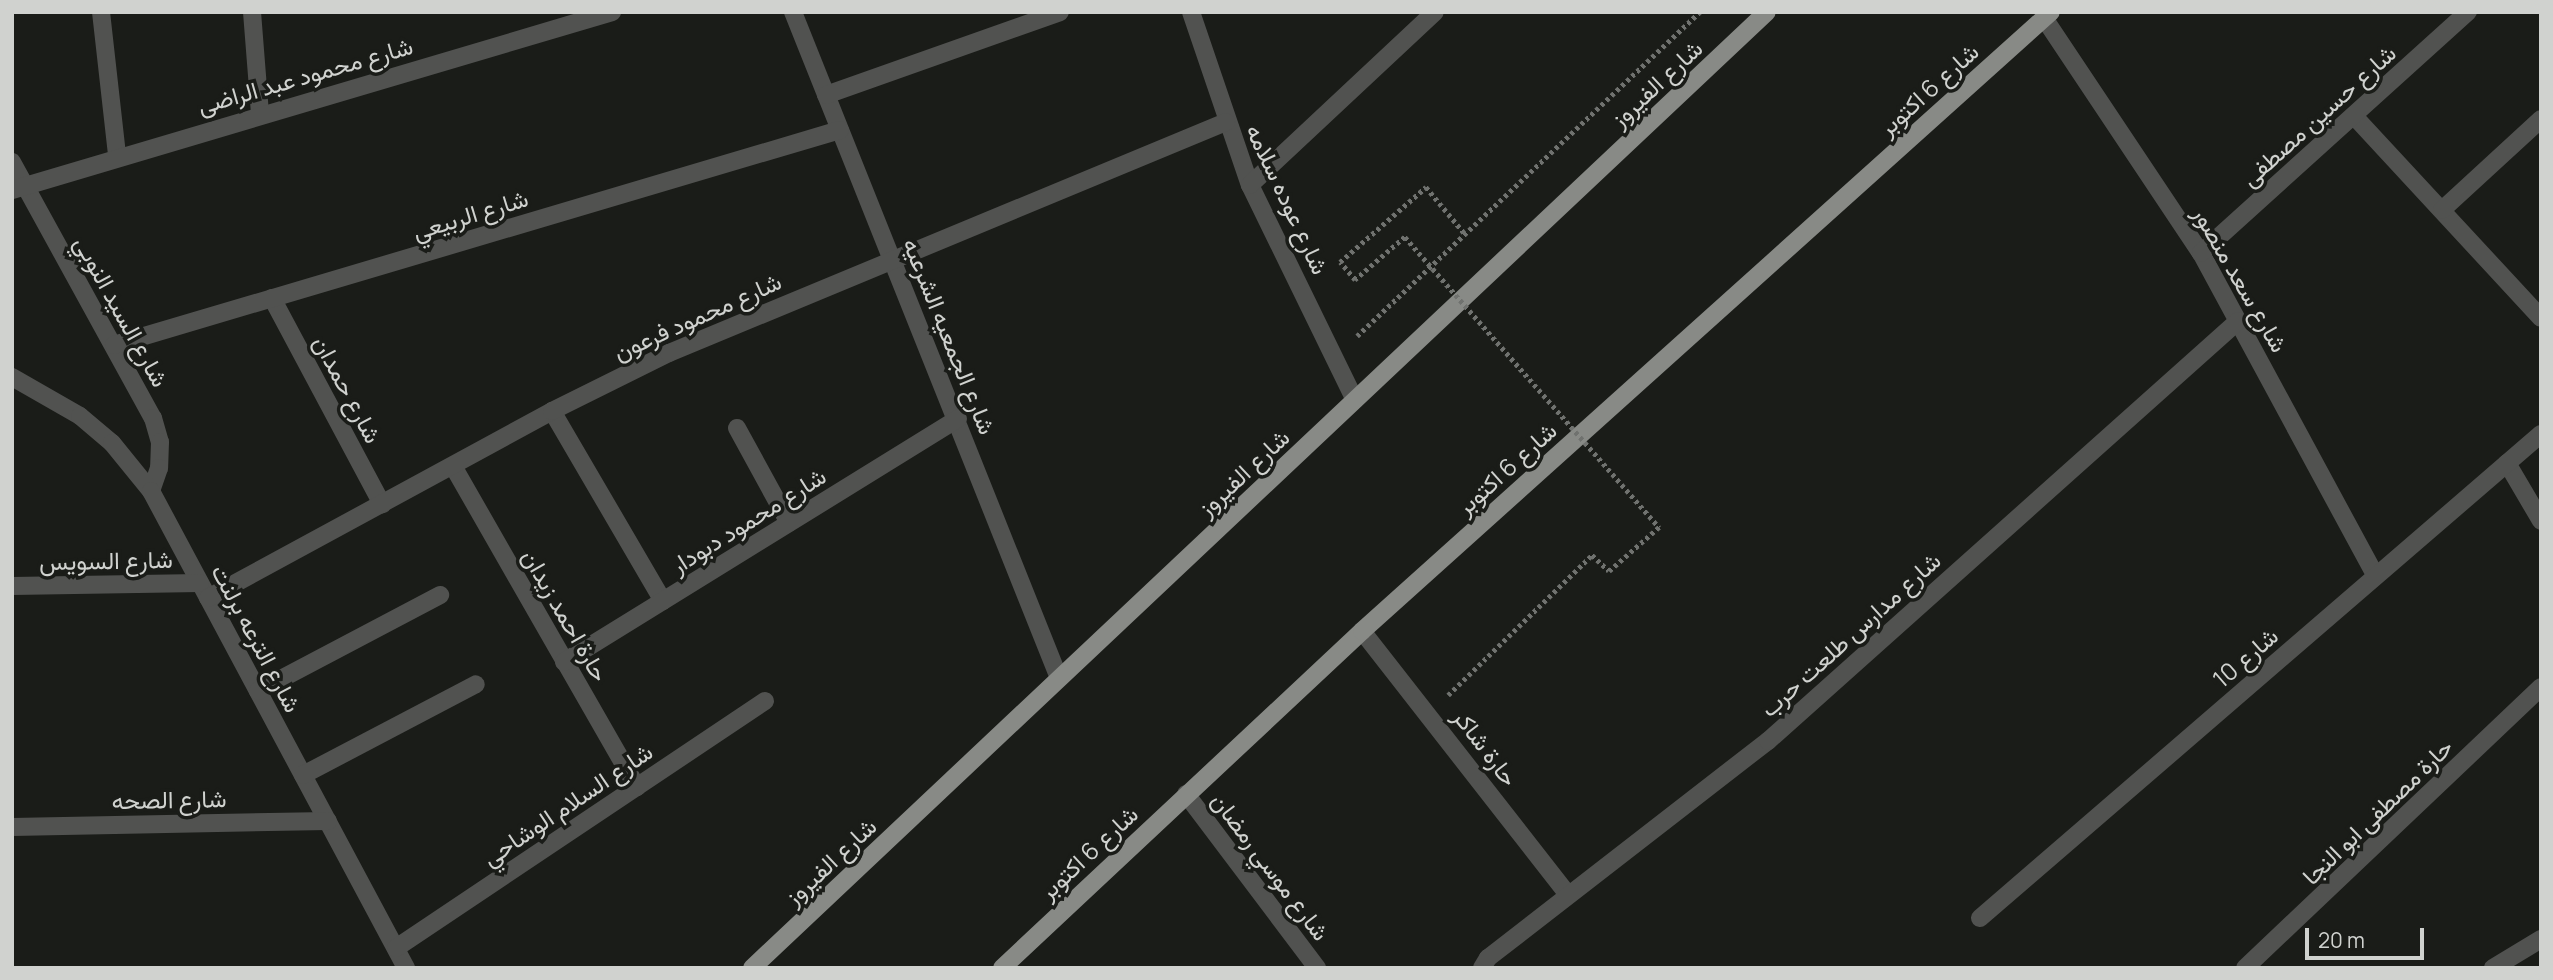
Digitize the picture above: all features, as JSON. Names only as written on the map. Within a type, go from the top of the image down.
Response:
[{"type":"main road","name":"شارع الفيروز","points":[[752,968],[1767,12]]},
{"type":"main road","name":"شارع 6 اكتوبر","points":[[1012,964],[1186,794],[1362,631],[2047,15]]},
{"type":"street","points":[[101,12],[117,155]]},
{"type":"street","points":[[252,12],[260,113]]},
{"type":"street","name":"شارع محمود عبد الراضى","points":[[19,187],[117,155],[612,12]]},
{"type":"street","name":"شارع الجمعيه الشرعيه","points":[[793,12],[958,419],[1059,678]]},
{"type":"street","points":[[826,95],[1060,12]]},
{"type":"street","name":"شارع عوده سلامه","points":[[1191,12],[1226,122],[1250,185],[1336,356],[1355,400]]},
{"type":"street","points":[[1250,185],[1435,12]]},
{"type":"street","name":"شارع حسين مصطفى","points":[[2201,253],[2468,12]]},
{"type":"street","name":"شارع سعد منصور","points":[[2047,15],[2201,253],[2376,576]]},
{"type":"street","points":[[2354,116],[2541,318]]},
{"type":"street","points":[[2441,211],[2541,119]]},
{"type":"street","name":"شارع محمود فرعون","points":[[204,590],[382,504],[552,411],[669,353],[1226,122]]},
{"type":"street","name":"شارع الربيعي","points":[[114,345],[840,130]]},
{"type":"street","name":"شارع السيد النوبي","points":[[12,162],[19,187],[114,345],[153,418],[160,442],[159,468],[151,491]]},
{"type":"street","name":"شارع حمدان","points":[[272,298],[382,504]]},
{"type":"street","name":"شارع مدارس طلعت حرب","points":[[1482,968],[1488,958],[1768,741],[2238,321]]},
{"type":"street","name":"شارع الترعه برلنت","points":[[12,377],[80,416],[112,443],[151,491],[406,968]]},
{"type":"street","points":[[552,411],[663,601]]},
{"type":"street","name":"شارع محمود دبودار","points":[[564,662],[958,419]]},
{"type":"street","points":[[737,428],[789,523]]},
{"type":"street","name":"شارع 10","points":[[1980,918],[2541,434]]},
{"type":"street","points":[[2507,463],[2541,521]]},
{"type":"street","name":"حارة احمد زيدان","points":[[453,466],[637,787]]},
{"type":"street","name":"شارع السويس","points":[[12,586],[204,590]]},
{"type":"street","points":[[258,691],[440,595]]},
{"type":"street","name":"حارة شاكر","points":[[1362,631],[1429,712],[1568,895]]},
{"type":"street","points":[[303,775],[476,684]]},
{"type":"street","name":"حارة مصطفى ابو النجا","points":[[2245,968],[2541,687]]},
{"type":"street","name":"شارع السلام الوشاحي","points":[[396,948],[765,701]]},
{"type":"street","name":"شارع موسي رمضان","points":[[1186,794],[1317,968]]},
{"type":"street","name":"شارع الصحه","points":[[12,827],[328,821]]},
{"type":"street","points":[[2493,968],[2541,939]]},
{"type":"path","points":[[1336,356],[1700,12]]},
{"type":"path","points":[[1429,712],[1592,555],[1609,571],[1659,527],[1405,237],[1355,280],[1340,262],[1426,187],[1466,235]]}]
